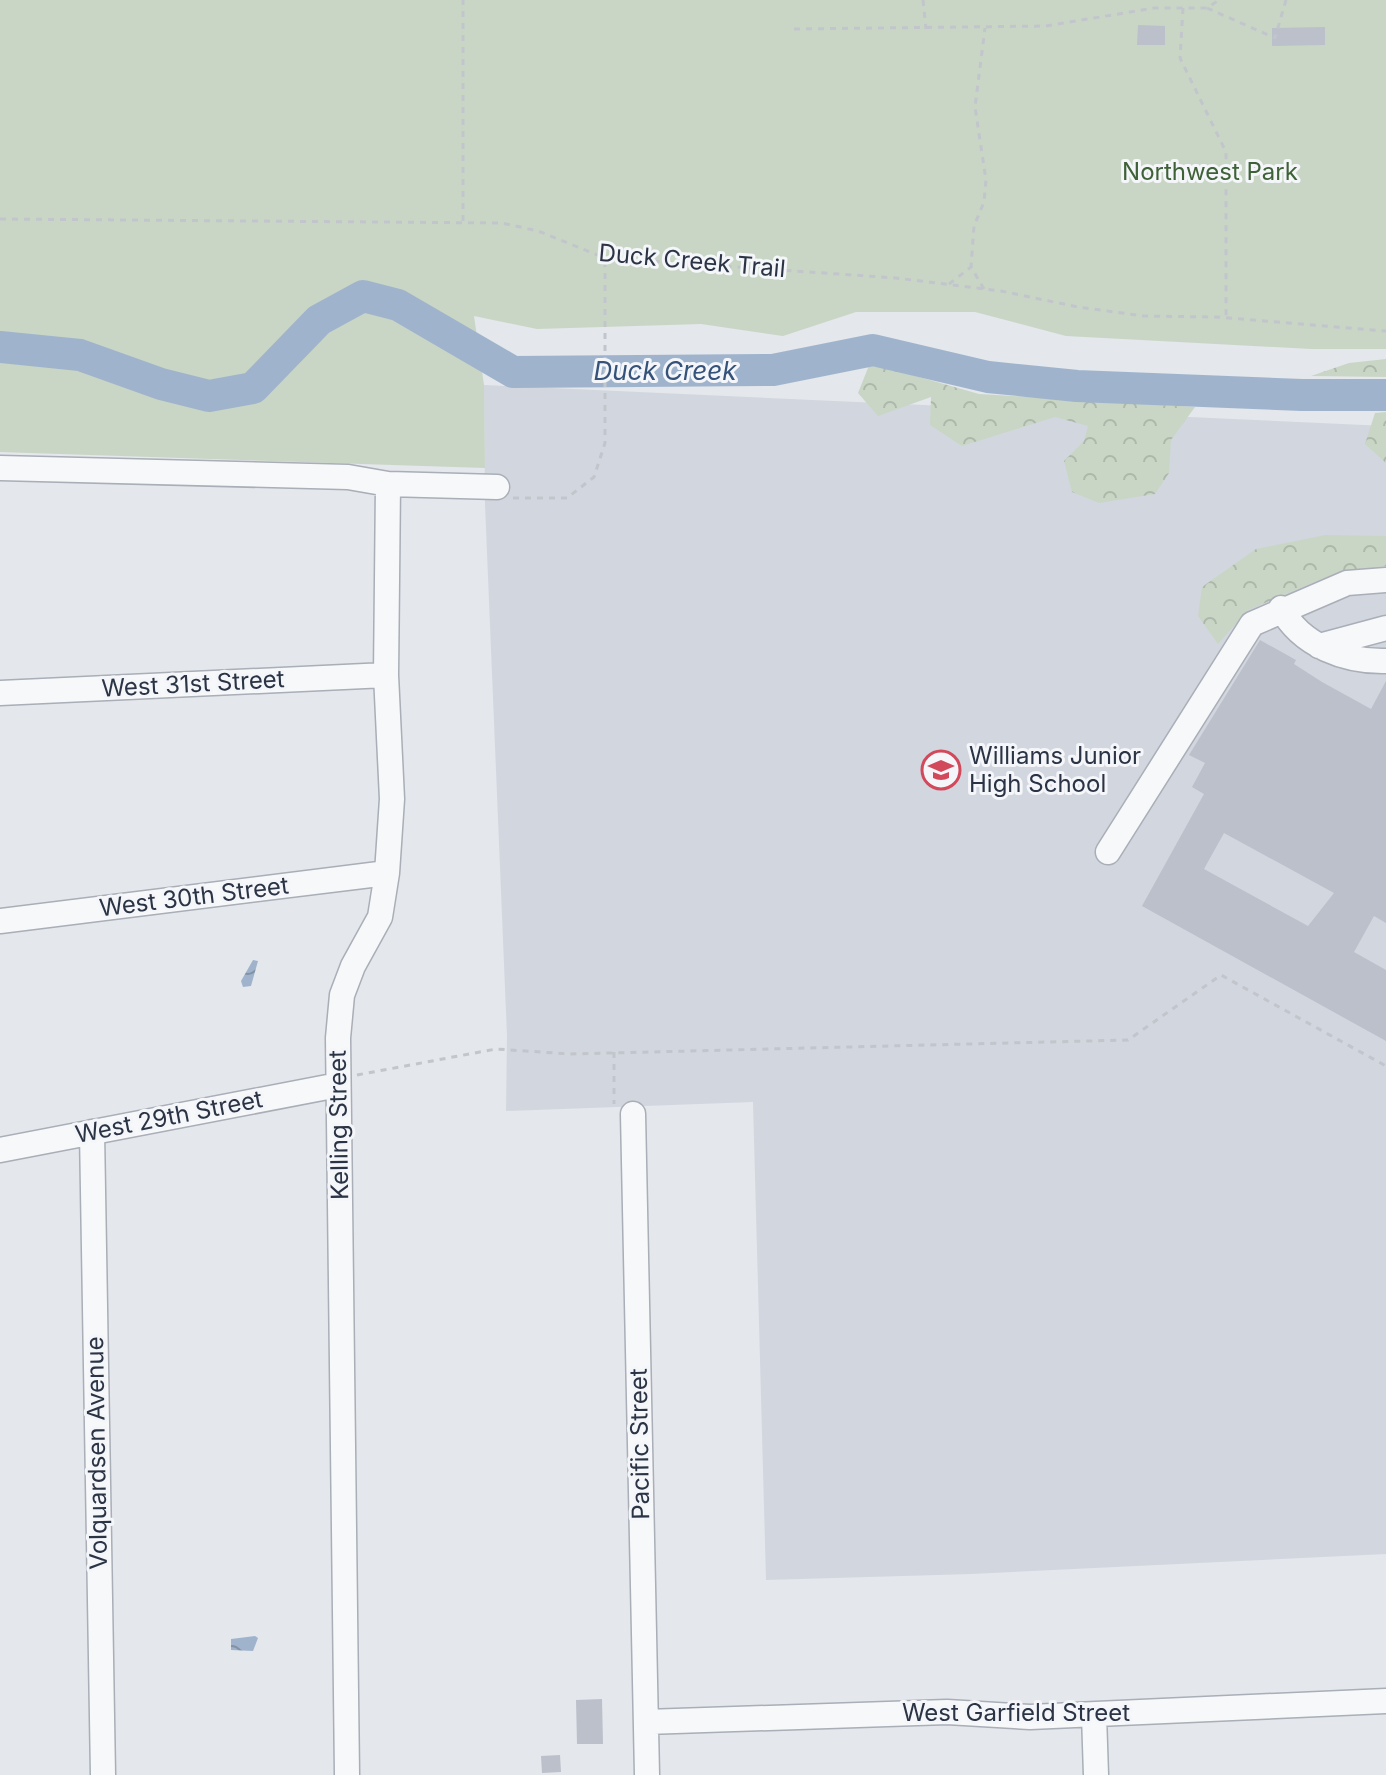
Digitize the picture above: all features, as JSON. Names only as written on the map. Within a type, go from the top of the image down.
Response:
[{"type":"street","points":[[0,468],[348,477],[388,484],[497,487]]},
{"type":"street","name":"Kelling Street","points":[[347,1775],[338,1085],[342,995],[353,966],[380,917],[387,873],[392,799],[386,675],[388,484]]},
{"type":"street","points":[[1108,852],[1252,624],[1281,608],[1347,583],[1386,580]]},
{"type":"street","points":[[1281,608],[1290,624],[1319,646],[1357,662],[1386,661]]},
{"type":"street","points":[[1319,646],[1386,628]]},
{"type":"street","name":"West 31st Street","points":[[0,693],[386,675]]},
{"type":"street","name":"West 30th Street","points":[[0,921],[387,873]]},
{"type":"street","name":"West 29th Street","points":[[0,1150],[338,1085]]},
{"type":"street","name":"Pacific Street","points":[[633,1114],[647,1775]]},
{"type":"street","name":"Volquardsen Avenue","points":[[92,1132],[103,1775]]},
{"type":"street","name":"West Garfield Street","points":[[646,1722],[947,1712],[1030,1717],[1386,1701]]},
{"type":"street","points":[[1094,1715],[1096,1775]]},
{"type":"path","points":[[463,0],[460,138],[463,221]]},
{"type":"path","points":[[923,0],[926,29]]},
{"type":"path","points":[[1207,8],[1219,0]]},
{"type":"path","points":[[794,29],[1046,26],[1154,8],[1207,8],[1275,38],[1286,0]]},
{"type":"path","points":[[1183,8],[1180,58],[1226,152],[1226,318]]},
{"type":"path","points":[[984,289],[971,267],[974,226],[985,191],[975,107],[985,27]]},
{"type":"path","name":"Duck Creek Trail","points":[[0,219],[502,223],[538,231],[605,258],[949,284],[1131,314],[1386,331]]},
{"type":"path","points":[[497,487],[510,498],[567,498],[594,477],[605,443],[605,258]]},
{"type":"path","points":[[949,284],[971,267]]},
{"type":"path","points":[[338,1085],[352,1076],[496,1049],[570,1054],[1128,1040],[1221,975],[1386,1066]]},
{"type":"path","points":[[614,1052],[614,1109],[633,1114]]},
{"type":"shaded area","name":"Williams Junior High School","points":[[484,385],[1386,426],[1386,1554],[971,1574],[766,1580],[753,1102],[506,1111],[507,1036],[485,504]]},
{"type":"green space","name":"Northwest Park","points":[[0,0],[1386,0],[1386,349],[1311,349],[1066,336],[975,312],[856,312],[783,336],[701,324],[537,329],[474,316],[484,385],[485,468],[0,452]]},
{"type":"green space","points":[[1386,359],[1386,377],[1311,376],[1349,363]]},
{"type":"green space","points":[[870,363],[979,394],[1195,407],[1171,440],[1169,473],[1155,494],[1099,503],[1072,492],[1064,461],[1084,441],[1088,426],[1055,417],[962,446],[930,425],[931,397],[878,416],[858,393]]},
{"type":"green space","points":[[1386,412],[1386,463],[1365,444],[1375,413]]},
{"type":"green space","points":[[1325,535],[1386,536],[1386,566],[1322,579],[1248,610],[1218,644],[1198,616],[1202,587],[1256,549]]},
{"type":"water","points":[[253,960],[258,961],[251,986],[243,987],[241,981]]},
{"type":"water","points":[[258,1638],[253,1651],[231,1650],[231,1639]]},
{"type":"building","points":[[1138,25],[1165,26],[1165,45],[1137,45]]},
{"type":"building","points":[[1325,27],[1325,45],[1272,46],[1272,28]]},
{"type":"building","points":[[1260,640],[1296,660],[1294,664],[1322,682],[1371,709],[1386,681],[1386,923],[1374,916],[1354,952],[1386,970],[1386,1041],[1142,906],[1204,794],[1192,787],[1205,763],[1189,755]],"holes":[[[1224,833],[1334,893],[1308,926],[1204,869]]]},
{"type":"building","points":[[602,1699],[603,1744],[577,1744],[576,1700]]},
{"type":"building","points":[[560,1755],[561,1772],[542,1773],[541,1756]]},
{"type":"waterway","name":"Duck Creek","points":[[0,347],[80,355],[161,384],[209,396],[253,388],[319,320],[363,296],[398,305],[513,372],[773,370],[873,350],[988,377],[1077,386],[1302,395],[1386,395]]},
{"type":"place","name":"Williams Junior High School","points":[[941,770]]}]
